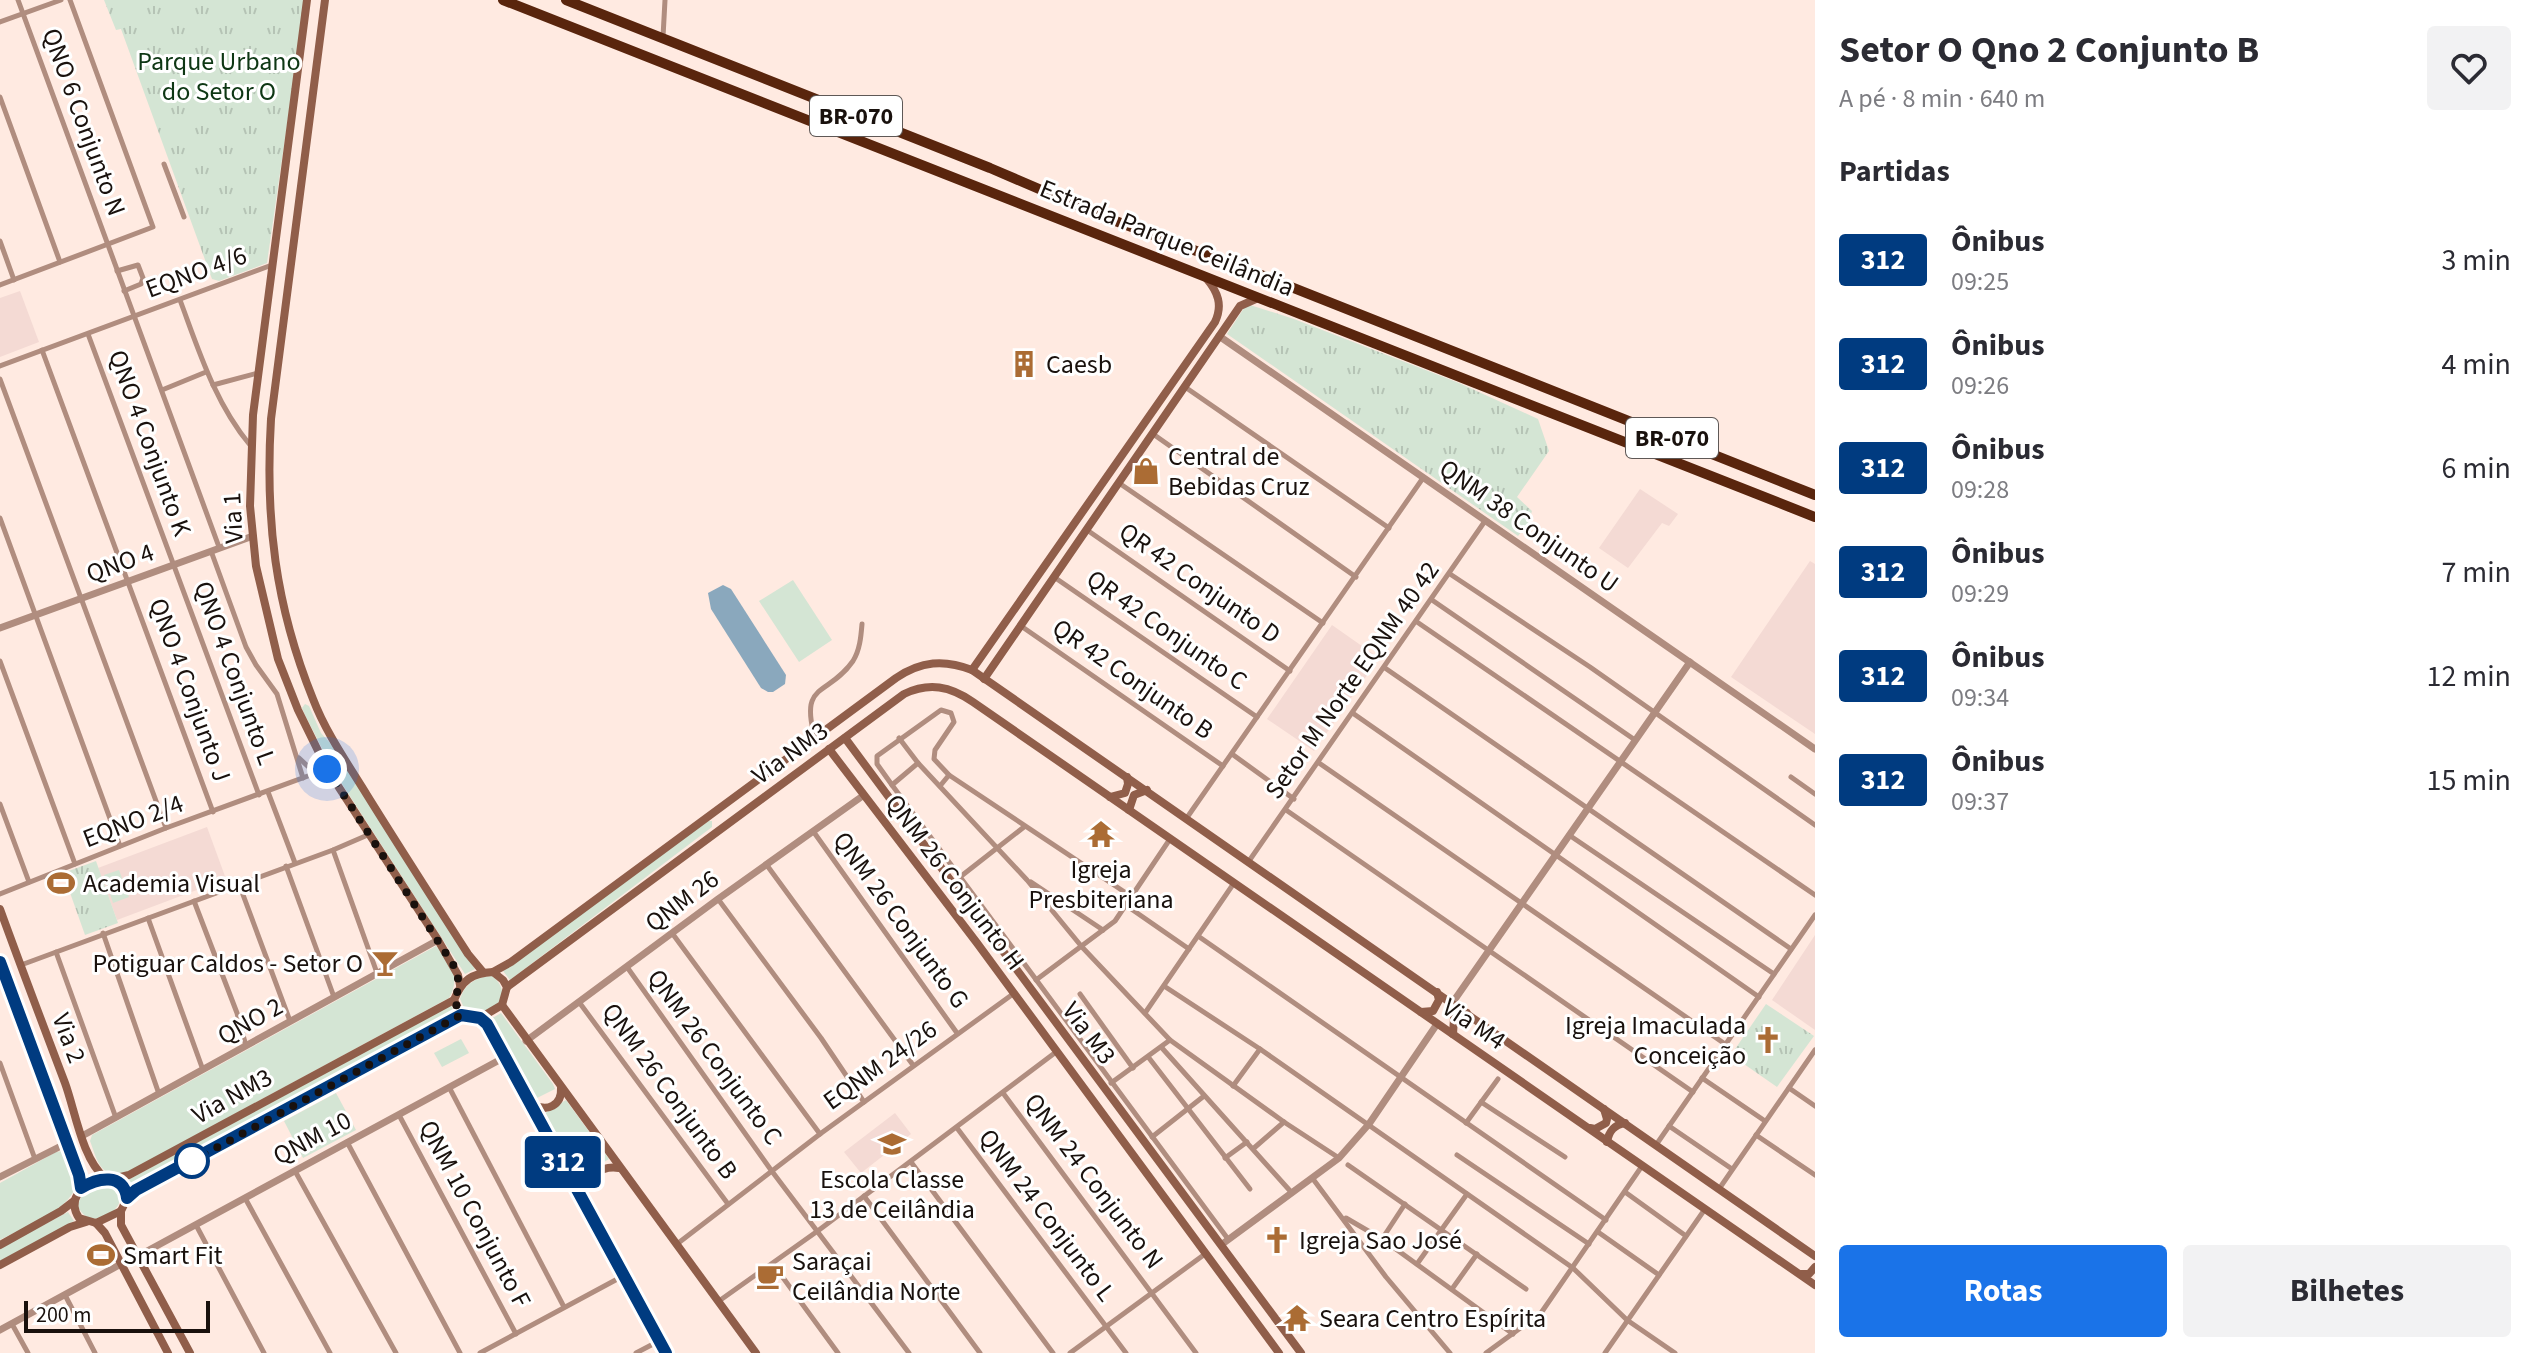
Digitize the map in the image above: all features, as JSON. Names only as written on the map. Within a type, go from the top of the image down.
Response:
[{"type":"highway","name":"Estrada Parque Ceilândia","points":[[503,0],[1815,517]]},
{"type":"highway","name":"Estrada Parque Ceilândia","points":[[566,0],[1815,495]]},
{"type":"highway","points":[[649,57],[662,53],[663,38]]},
{"type":"highway","points":[[1042,212],[1039,202],[1042,196],[1050,194]]},
{"type":"highway","points":[[1519,401],[1534,394],[1535,388],[1529,382]]},
{"type":"main road","name":"Via 1","points":[[307,0],[250,445],[253,536],[264,607],[289,687],[327,769],[438,940],[454,966],[460,985]]},
{"type":"main road","name":"Via 1","points":[[325,0],[277,371],[268,475],[270,535],[278,586],[292,641],[314,702],[335,743],[468,954],[488,972]]},
{"type":"main road","points":[[284,167],[294,164],[303,171]]},
{"type":"main road","points":[[972,670],[1215,322],[1220,304],[1214,287],[1205,278]]},
{"type":"main road","points":[[984,679],[1243,302],[1258,298]]},
{"type":"main road","points":[[1215,322],[1222,323],[1222,332]]},
{"type":"main road","points":[[253,415],[258,423],[267,421],[271,381],[277,371]]},
{"type":"main road","points":[[993,639],[1005,648]]},
{"type":"main road","points":[[289,687],[297,691],[302,685],[291,653],[292,641]]},
{"type":"main road","name":"Via NM3","points":[[488,972],[504,967],[906,671],[931,663],[947,662],[972,670],[984,679]]},
{"type":"main road","name":"Via M4","points":[[984,679],[1815,1256]]},
{"type":"main road","name":"Via NM3","points":[[507,987],[884,708],[913,690],[934,686],[951,689],[1110,797]]},
{"type":"main road","points":[[878,691],[877,703],[884,708]]},
{"type":"main road","points":[[298,710],[301,702],[311,704],[323,731],[335,743]]},
{"type":"main road","points":[[854,709],[864,711],[867,721]]},
{"type":"main road","name":"Via M3","points":[[845,738],[990,933],[1032,983],[1210,1231],[1225,1242],[1263,1302],[1301,1353]]},
{"type":"main road","points":[[829,749],[864,795]]},
{"type":"main road","points":[[850,775],[853,765],[864,763]]},
{"type":"main road","points":[[1110,797],[1125,793],[1127,777]]},
{"type":"main road","points":[[1129,810],[1133,796],[1147,790]]},
{"type":"main road","name":"QNM 26 Conjunto H","points":[[864,795],[1013,994]]},
{"type":"main road","name":"Via M4","points":[[1110,797],[1815,1285]]},
{"type":"main road","points":[[726,803],[724,810],[735,818]]},
{"type":"main road","points":[[707,817],[716,818],[717,832]]},
{"type":"main road","name":"Via 2","points":[[0,909],[82,1136],[96,1169],[109,1179]]},
{"type":"main road","points":[[977,943],[980,933],[990,933]]},
{"type":"main road","name":"Via 2","points":[[1,969],[49,1089],[81,1188]]},
{"type":"main road","points":[[480,1018],[502,1005],[507,987],[503,980],[488,972],[470,977],[460,985],[454,1000],[461,1015],[480,1018],[487,1024],[666,1353]]},
{"type":"main road","points":[[1420,1012],[1436,1008],[1439,1000],[1436,990]]},
{"type":"main road","name":"Via M3","points":[[1013,994],[1065,1064]]},
{"type":"main road","name":"Via NM3","points":[[109,1179],[129,1175],[454,1000]]},
{"type":"main road","points":[[502,1005],[756,1353]]},
{"type":"main road","points":[[1453,1034],[1454,1018],[1468,1013]]},
{"type":"main road","name":"Via NM3","points":[[127,1198],[136,1190],[461,1015]]},
{"type":"main road","points":[[1065,1064],[1102,1107],[1111,1106],[1112,1098]]},
{"type":"main road","points":[[1065,1064],[1279,1353]]},
{"type":"main road","points":[[49,1089],[61,1091],[65,1084]]},
{"type":"main road","points":[[530,1100],[539,1108],[550,1108],[560,1098],[561,1087]]},
{"type":"main road","points":[[55,1109],[59,1103],[72,1103]]},
{"type":"main road","points":[[1589,1128],[1595,1129],[1606,1123],[1604,1109]]},
{"type":"main road","points":[[1607,1142],[1610,1131],[1621,1121]]},
{"type":"main road","points":[[581,1196],[584,1183],[591,1177],[605,1168],[619,1168]]},
{"type":"main road","points":[[0,1245],[61,1211],[74,1201],[81,1188],[92,1181],[109,1179],[124,1187],[127,1198],[121,1211],[121,1225],[190,1353]]},
{"type":"main road","points":[[1163,1197],[1165,1190],[1173,1186],[1192,1213],[1210,1231]]},
{"type":"main road","points":[[74,1201],[76,1214],[86,1222]]},
{"type":"main road","points":[[0,1265],[70,1227],[86,1222],[96,1223],[121,1211]]},
{"type":"main road","points":[[96,1223],[105,1233],[170,1353]]},
{"type":"main road","points":[[1797,1272],[1809,1274],[1815,1267]]},
{"type":"main road","points":[[1218,1272],[1237,1288],[1252,1310],[1261,1310],[1263,1302]]},
{"type":"street","name":"QNO 6 Conjunto N","points":[[18,0],[108,244]]},
{"type":"street","points":[[0,22],[61,0]]},
{"type":"street","points":[[0,285],[153,227],[70,0]]},
{"type":"street","points":[[663,38],[665,0]]},
{"type":"street","points":[[0,97],[60,262]]},
{"type":"street","points":[[164,164],[184,217]]},
{"type":"street","points":[[0,241],[14,280]]},
{"type":"street","name":"EQNO 4/6","points":[[108,244],[134,317]]},
{"type":"street","name":"EQNO 4/6","points":[[117,271],[138,265],[143,278],[141,284],[124,291]]},
{"type":"street","name":"EQNO 4/6","points":[[0,366],[272,265]]},
{"type":"street","points":[[180,300],[206,372],[228,415],[250,445]]},
{"type":"street","points":[[134,317],[162,390],[246,647],[277,694],[303,778]]},
{"type":"street","name":"QNM 38 Conjunto U","points":[[1222,332],[1485,521],[1815,749]]},
{"type":"street","name":"QNO 4 Conjunto K","points":[[88,334],[173,565]]},
{"type":"street","name":"QNO 4 Conjunto J","points":[[42,350],[213,812]]},
{"type":"street","points":[[162,390],[206,372]]},
{"type":"street","points":[[213,385],[258,373]]},
{"type":"street","points":[[0,379],[166,828]]},
{"type":"street","points":[[1184,386],[1389,528]]},
{"type":"street","points":[[1152,433],[1356,577]]},
{"type":"street","points":[[1186,819],[1423,477]]},
{"type":"street","points":[[1119,482],[1323,623]]},
{"type":"street","points":[[0,518],[120,846]]},
{"type":"street","name":"Setor M Norte EQNM 40 42","points":[[1249,861],[1354,714],[1485,521]]},
{"type":"street","name":"QR 42 Conjunto D","points":[[1086,529],[1290,671]]},
{"type":"street","name":"QNO 4","points":[[0,628],[253,536]]},
{"type":"street","name":"QNO 4 Conjunto L","points":[[173,565],[259,795]]},
{"type":"street","points":[[1450,574],[1815,825]]},
{"type":"street","name":"QR 42 Conjunto C","points":[[1054,577],[1257,717]]},
{"type":"street","points":[[1432,600],[1635,740]]},
{"type":"street","points":[[1417,622],[1815,895]]},
{"type":"street","points":[[815,738],[809,716],[812,696],[852,662],[859,646],[862,624]]},
{"type":"street","name":"QR 42 Conjunto B","points":[[1020,625],[1223,766]]},
{"type":"street","points":[[0,661],[75,864]]},
{"type":"street","points":[[1453,1002],[1690,662]]},
{"type":"street","points":[[1385,668],[1791,949]]},
{"type":"street","points":[[1132,897],[1024,827],[949,775],[935,761],[933,756],[952,726],[951,713],[936,712],[876,759],[1032,983],[1152,1137],[1225,1242],[1339,1158],[1403,1078],[1437,1024]]},
{"type":"street","points":[[1354,714],[1759,997]]},
{"type":"street","points":[[899,738],[918,763],[1027,880],[1082,947],[1170,1040],[1339,1158]]},
{"type":"street","points":[[296,754],[316,774]]},
{"type":"street","points":[[1232,754],[1294,799]]},
{"type":"street","points":[[892,785],[918,763]]},
{"type":"street","points":[[1319,763],[1725,1044]]},
{"type":"street","name":"EQNO 2/4","points":[[0,894],[327,769]]},
{"type":"street","points":[[940,786],[949,775]]},
{"type":"street","points":[[1791,777],[1815,794]]},
{"type":"street","points":[[268,792],[295,863]]},
{"type":"street","name":"QNM 26","points":[[526,1041],[864,795]]},
{"type":"street","points":[[0,804],[29,882]]},
{"type":"street","points":[[1286,810],[1693,1092]]},
{"type":"street","points":[[960,877],[1024,827]]},
{"type":"street","name":"QNM 26 Conjunto G","points":[[812,830],[957,1033]]},
{"type":"street","points":[[21,965],[370,834]]},
{"type":"street","points":[[1569,835],[1774,974]]},
{"type":"street","points":[[1032,983],[1115,921],[1170,839]]},
{"type":"street","points":[[333,850],[377,973]]},
{"type":"street","points":[[766,864],[836,964],[913,1065]]},
{"type":"street","points":[[286,866],[334,997]]},
{"type":"street","points":[[1027,880],[1103,930]]},
{"type":"street","points":[[1145,1013],[1234,883]]},
{"type":"street","points":[[239,884],[290,1021]]},
{"type":"street","points":[[718,899],[821,1038],[864,1102]]},
{"type":"street","points":[[194,901],[246,1046]]},
{"type":"street","points":[[1127,906],[1189,949]]},
{"type":"street","points":[[1656,1145],[1815,915]]},
{"type":"street","points":[[148,918],[203,1070]]},
{"type":"street","points":[[103,933],[159,1094]]},
{"type":"street","points":[[672,933],[820,1134]]},
{"type":"street","points":[[1198,936],[1606,1220]]},
{"type":"street","name":"QNO 2","points":[[82,1136],[438,940]]},
{"type":"street","points":[[56,952],[116,1118]]},
{"type":"street","name":"QNM 26 Conjunto C","points":[[627,967],[771,1170]]},
{"type":"street","points":[[1164,986],[1369,1124],[1573,1268],[1627,1320],[1675,1353]]},
{"type":"street","name":"EQNM 24/26","points":[[677,1244],[771,1170],[1013,994]]},
{"type":"street","points":[[1080,994],[1133,1068]]},
{"type":"street","name":"QNM 26 Conjunto B","points":[[579,1002],[728,1204]]},
{"type":"street","points":[[1111,1083],[1170,1040]]},
{"type":"street","points":[[1162,1048],[1293,1194]]},
{"type":"street","points":[[1233,1086],[1260,1049]]},
{"type":"street","points":[[1719,1189],[1815,1050]]},
{"type":"street","points":[[719,1301],[1056,1052]]},
{"type":"street","name":"QNM 10","points":[[138,1256],[505,1057]]},
{"type":"street","points":[[1149,1058],[1250,1189]]},
{"type":"street","points":[[0,1063],[35,1159]]},
{"type":"street","points":[[1702,1078],[1765,1121]]},
{"type":"street","points":[[1466,1123],[1498,1079]]},
{"type":"street","points":[[449,1087],[564,1307]]},
{"type":"street","points":[[1789,1088],[1815,1106]]},
{"type":"street","name":"QNM 24 Conjunto N","points":[[1003,1093],[1196,1353]]},
{"type":"street","points":[[1152,1137],[1204,1096]]},
{"type":"street","points":[[1481,1102],[1565,1157]]},
{"type":"street","name":"QNM 10 Conjunto F","points":[[399,1114],[516,1334]]},
{"type":"street","points":[[1254,1148],[1284,1122]]},
{"type":"street","points":[[1669,1126],[1732,1169]]},
{"type":"street","name":"QNM 24 Conjunto L","points":[[957,1128],[1126,1353]]},
{"type":"street","points":[[1756,1135],[1815,1175]]},
{"type":"street","points":[[347,1142],[460,1353]]},
{"type":"street","points":[[1225,1158],[1247,1142]]},
{"type":"street","points":[[0,1177],[67,1143]]},
{"type":"street","points":[[1457,1155],[1589,1244]]},
{"type":"street","points":[[911,1162],[1053,1353]]},
{"type":"street","points":[[1348,1165],[1526,1289]]},
{"type":"street","points":[[1486,1353],[1541,1313],[1642,1166]]},
{"type":"street","points":[[295,1170],[396,1353]]},
{"type":"street","points":[[771,1170],[909,1353]]},
{"type":"street","points":[[1313,1179],[1386,1277],[1450,1353]]},
{"type":"street","points":[[1625,1192],[1686,1236]]},
{"type":"street","points":[[1417,1264],[1467,1194]]},
{"type":"street","points":[[864,1196],[980,1353]]},
{"type":"street","points":[[244,1197],[330,1353]]},
{"type":"street","points":[[1382,1239],[1405,1204]]},
{"type":"street","points":[[1605,1353],[1705,1209]]},
{"type":"street","points":[[1341,1216],[1382,1239],[1513,1334]]},
{"type":"street","points":[[195,1224],[264,1353]]},
{"type":"street","points":[[1598,1232],[1659,1275]]},
{"type":"street","points":[[1070,1353],[1205,1254]]},
{"type":"street","points":[[1452,1289],[1477,1254]]},
{"type":"street","points":[[0,1330],[121,1264]]},
{"type":"street","points":[[773,1264],[838,1353]]},
{"type":"street","points":[[480,1353],[624,1276]]},
{"type":"street","points":[[65,1295],[95,1353]]},
{"type":"street","points":[[12,1324],[28,1353]]},
{"type":"street","points":[[636,1353],[659,1341]]},
{"type":"shaded area","points":[[20,291],[39,342],[0,357],[0,298]]},
{"type":"shaded area","points":[[1640,489],[1678,514],[1669,526],[1662,523],[1628,568],[1599,548]]},
{"type":"shaded area","points":[[1810,561],[1815,564],[1815,734],[1731,677]]},
{"type":"shaded area","points":[[1332,625],[1379,658],[1314,751],[1267,719]]},
{"type":"shaded area","points":[[207,827],[226,879],[117,920],[98,868]]},
{"type":"shaded area","points":[[1815,935],[1815,1030],[1772,1000]]},
{"type":"shaded area","name":"Escola Classe 13 de Ceilândia","points":[[895,1113],[911,1134],[861,1173],[844,1152]]},
{"type":"green space","name":"Parque Urbano do Setor O","points":[[104,0],[305,0],[267,263],[219,281],[212,279],[121,29],[116,30]]},
{"type":"green space","points":[[1250,305],[1459,383],[1538,419],[1549,451],[1517,497],[1532,511],[1528,524],[1518,536],[1227,334],[1244,308]]},
{"type":"green space","points":[[793,580],[832,640],[799,662],[759,601]]},
{"type":"green space","points":[[305,704],[475,969],[465,974],[333,770],[302,708]]},
{"type":"green space","points":[[712,821],[712,827],[510,980],[503,971],[558,927]]},
{"type":"green space","points":[[96,861],[118,923],[85,935],[63,873]]},
{"type":"green space","points":[[119,870],[129,897],[113,903],[104,875]]},
{"type":"green space","points":[[436,946],[453,970],[453,991],[449,998],[122,1175],[108,1173],[100,1165],[90,1141],[92,1135]]},
{"type":"green space","points":[[492,976],[499,984],[501,999],[489,1010],[473,1013],[465,1010],[460,999],[468,985],[477,979]]},
{"type":"green space","points":[[1766,1004],[1814,1036],[1777,1087],[1731,1055]]},
{"type":"green space","points":[[451,1005],[456,1015],[131,1191],[126,1181]]},
{"type":"green space","points":[[501,1013],[555,1089],[535,1099],[489,1020]]},
{"type":"green space","points":[[461,1039],[469,1053],[442,1067],[434,1053]]},
{"type":"green space","points":[[336,1093],[356,1130],[303,1158],[284,1121]]},
{"type":"green space","points":[[566,1100],[609,1159],[576,1179],[542,1115]]},
{"type":"green space","points":[[68,1150],[76,1181],[74,1191],[58,1209],[0,1240],[0,1183],[56,1152]]},
{"type":"green space","points":[[111,1183],[119,1190],[117,1207],[102,1218],[84,1215],[78,1206],[82,1195],[95,1186]]},
{"type":"green space","points":[[68,1212],[74,1221],[0,1261],[0,1248]]},
{"type":"water","points":[[723,585],[731,589],[786,675],[785,684],[773,692],[761,688],[711,609],[708,593]]},
{"type":"bus line","name":"312","points":[[0,962],[49,1089],[81,1188],[97,1179],[112,1179],[124,1187],[127,1198],[136,1190],[461,1015],[480,1018],[487,1024],[530,1100],[666,1353]]},
{"type":"place","name":"Caesb","points":[[1024,364]]},
{"type":"place","name":"Central de Bebidas Cruz","points":[[1146,471]]},
{"type":"place","name":"Igreja Presbiteriana","points":[[1101,834]]},
{"type":"place","name":"Academia Visual","points":[[61,883]]},
{"type":"place","name":"Potiguar Caldos - Setor O","points":[[385,963]]},
{"type":"place","name":"Igreja Imaculada Conceição","points":[[1768,1040]]},
{"type":"place","name":"Escola Classe 13 de Ceilândia","points":[[892,1144]]},
{"type":"place","name":"Igreja Sao José","points":[[1277,1240]]},
{"type":"place","name":"Smart Fit","points":[[101,1255]]},
{"type":"place","name":"Saraçai Ceilândia Norte","points":[[770,1276]]},
{"type":"place","name":"Seara Centro Espírita","points":[[1297,1318]]},
{"type":"route","points":[[192,1161],[461,1015],[454,1000],[460,985],[454,966],[327,769]]}]
